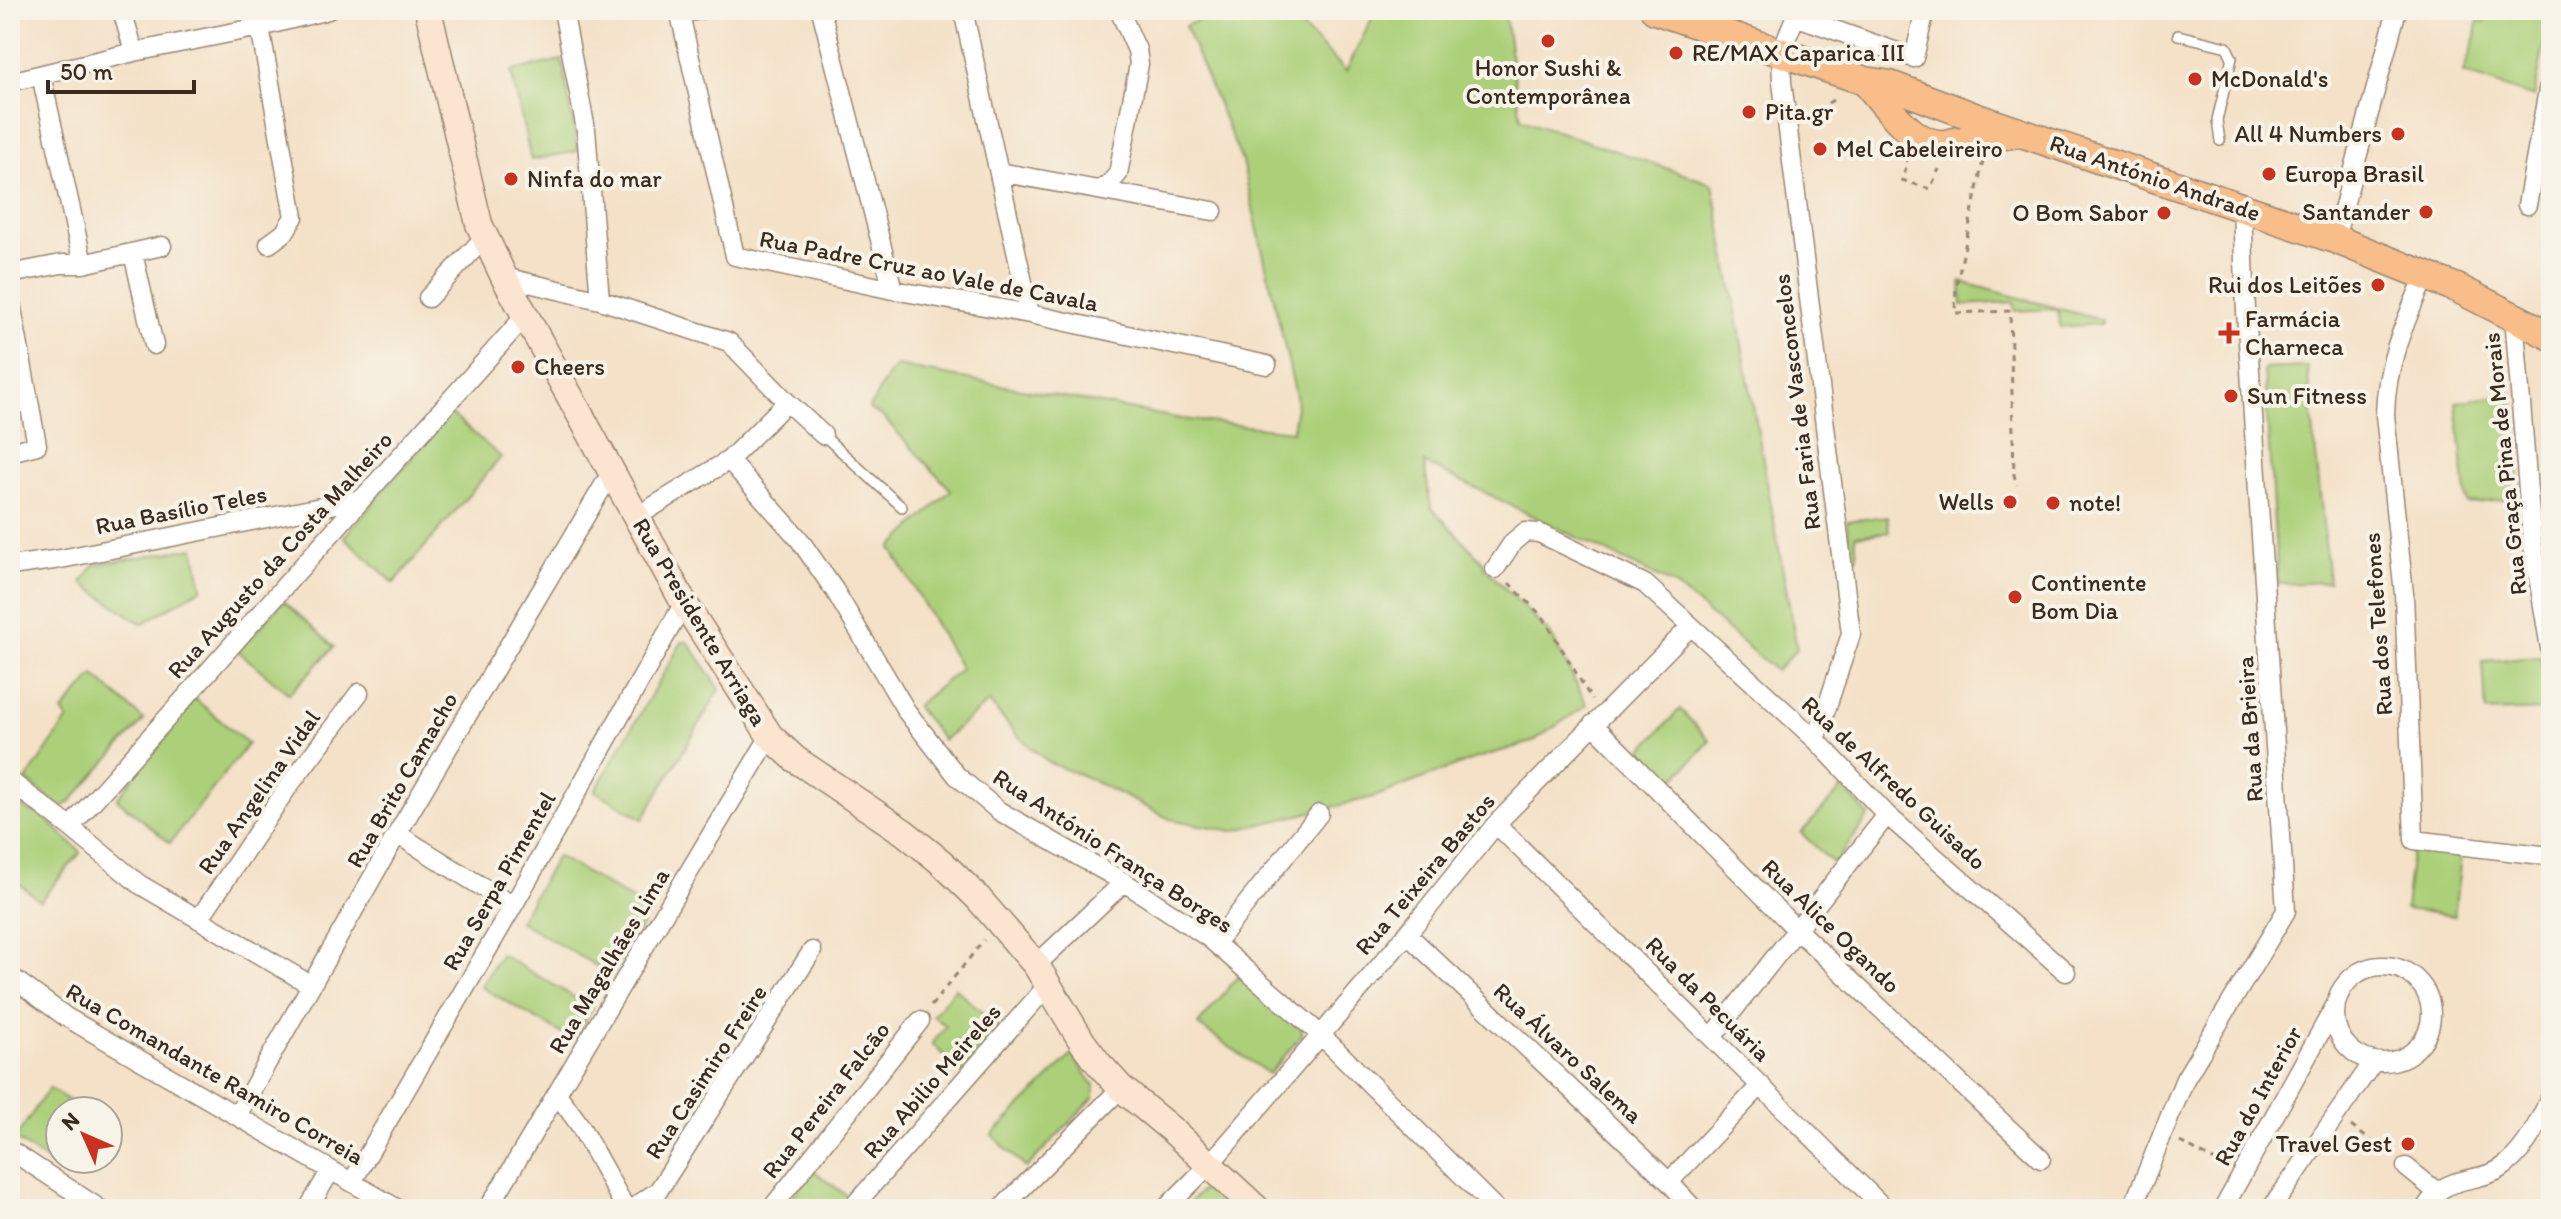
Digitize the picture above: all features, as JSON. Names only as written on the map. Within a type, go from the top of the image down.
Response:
[{"type":"main road","points":[[1663,11],[1865,81],[1890,85],[1955,110],[1964,123],[1963,130],[1954,142],[1946,145],[1912,135],[1865,81]]},
{"type":"main road","points":[[1905,128],[1901,119],[1908,103],[1916,99],[1927,100]]},
{"type":"main road","name":"Rua António Andrade","points":[[1955,110],[2335,239],[2426,274],[2551,336]]},
{"type":"main road","name":"Rua António Andrade","points":[[1954,142],[2024,133]]},
{"type":"street","points":[[122,10],[134,52]]},
{"type":"street","points":[[10,82],[328,10]]},
{"type":"street","name":"Rua Presidente Arriaga","points":[[428,10],[479,224],[485,237],[504,277],[684,603],[770,736],[795,759],[905,833],[941,862],[999,922],[1042,975],[1083,1043],[1121,1088],[1257,1209]]},
{"type":"street","points":[[563,10],[586,130],[600,300]]},
{"type":"street","points":[[680,12],[700,10]]},
{"type":"street","points":[[821,10],[893,290]]},
{"type":"street","points":[[963,10],[1030,314]]},
{"type":"street","points":[[1099,190],[1118,174],[1139,73],[1137,50],[1119,10]]},
{"type":"street","points":[[2335,239],[2397,10]]},
{"type":"street","name":"Rua Padre Cruz ao Vale de Cavala","points":[[680,12],[735,256],[1267,365]]},
{"type":"street","points":[[1781,52],[1796,13],[1914,58],[1918,12]]},
{"type":"street","points":[[260,27],[294,217],[284,233],[269,244]]},
{"type":"street","name":"Rua Faria de Vasconcelos","points":[[1781,52],[1782,82],[1851,634],[1816,740]]},
{"type":"street","points":[[2527,205],[2551,74]]},
{"type":"street","points":[[41,75],[83,264]]},
{"type":"street","points":[[999,172],[1213,211]]},
{"type":"street","name":"Rua da Brieira","points":[[2132,1209],[2185,1079],[2286,911],[2246,311],[2242,207]]},
{"type":"street","points":[[428,298],[485,237]]},
{"type":"street","points":[[10,274],[61,264],[83,264],[162,246]]},
{"type":"street","points":[[133,253],[154,345]]},
{"type":"street","name":"Rua dos Telefones","points":[[2426,274],[2397,342],[2385,386],[2385,415],[2404,594],[2414,840],[2551,856]]},
{"type":"street","points":[[504,277],[600,300],[729,342],[823,435]]},
{"type":"street","points":[[10,298],[37,445],[10,452]]},
{"type":"street","name":"Rua Augusto da Costa Malheiro","points":[[70,827],[526,315]]},
{"type":"street","name":"Rua Graça Pina de Morais","points":[[2514,316],[2532,540],[2551,654]]},
{"type":"street","points":[[636,517],[729,460],[787,402]]},
{"type":"street","name":"Rua António França Borges","points":[[729,460],[799,539],[835,591],[907,712],[957,776],[999,811],[1124,882],[1215,943],[1321,1035],[1496,1209]]},
{"type":"street","name":"Rua Brito Camacho","points":[[238,1114],[397,834],[611,473]]},
{"type":"street","name":"Rua Basílio Teles","points":[[10,566],[61,559],[361,499]]},
{"type":"street","name":"Rua de Alfredo Guisado","points":[[1495,569],[1513,542],[1525,532],[1539,533],[1645,584],[1816,740],[1887,815],[2066,972]]},
{"type":"street","name":"Rua Serpa Pimentel","points":[[352,1182],[684,603]]},
{"type":"street","name":"Rua Teixeira Bastos","points":[[1165,1209],[1210,1164],[1321,1035],[1496,824],[1690,627]]},
{"type":"street","name":"Rua Angelina Vidal","points":[[199,919],[288,787],[359,693]]},
{"type":"street","name":"Rua Alice Ogando","points":[[1593,724],[1797,930],[2041,1159]]},
{"type":"street","name":"Rua Magalhães Lima","points":[[488,1209],[770,736]]},
{"type":"street","points":[[10,781],[139,884],[311,985]]},
{"type":"street","points":[[1215,943],[1319,814]]},
{"type":"street","points":[[1713,1036],[1887,815]]},
{"type":"street","name":"Rua da Pecuária","points":[[1496,824],[1885,1209]]},
{"type":"street","points":[[397,834],[513,906]]},
{"type":"street","name":"Rua Abilio Meireles","points":[[851,1209],[1042,975],[1124,882]]},
{"type":"street","name":"Rua Álvaro Salema","points":[[1407,934],[1694,1209]]},
{"type":"street","name":"Rua Casimiro Freire","points":[[632,1209],[658,1191],[812,951]]},
{"type":"street","name":"Rua do Interior","points":[[2223,1209],[2349,979],[2361,970],[2376,966],[2392,966],[2406,971],[2427,992],[2432,1007],[2431,1022],[2426,1037],[2416,1049],[2389,1062],[2374,1061],[2348,1047],[2335,1021],[2335,1006]]},
{"type":"street","name":"Rua Comandante Ramiro Correia","points":[[10,976],[66,1017],[398,1209]]},
{"type":"street","name":"Rua Pereira Falcão","points":[[771,1209],[920,1021]]},
{"type":"street","points":[[2271,1209],[2374,1061]]},
{"type":"street","points":[[1669,1182],[1761,1085]]},
{"type":"street","points":[[1001,1209],[1121,1088]]},
{"type":"street","points":[[558,1095],[579,1124],[626,1209]]},
{"type":"street","points":[[2425,1209],[2437,1192],[2451,1184],[2499,1170],[2517,1155],[2531,1137],[2551,1097]]},
{"type":"street","points":[[10,1150],[100,1209]]},
{"type":"street","points":[[2406,1167],[2437,1192]]},
{"type":"street","points":[[308,1209],[331,1170]]},
{"type":"lane","points":[[2178,35],[2227,47],[2231,52],[2217,120],[2220,141]]},
{"type":"lane","points":[[823,435],[902,507]]},
{"type":"path","points":[[1984,156],[1956,288],[1955,313],[2010,311],[2014,475],[2017,485]]},
{"type":"path","points":[[1495,569],[1543,617],[1555,635],[1593,702],[1593,724]]},
{"type":"path","points":[[920,1021],[999,922]]},
{"type":"path","points":[[2336,1115],[2406,1167]]},
{"type":"path","points":[[2163,1133],[2242,1176]]},
{"type":"green space","points":[[1222,10],[1285,10],[1346,71],[1376,10],[1504,10],[1521,119],[1713,184],[1797,649],[1776,671],[1673,584],[1424,463],[1431,507],[1551,635],[1587,705],[1532,742],[1474,759],[1374,797],[1232,831],[1170,819],[1086,777],[1049,763],[1017,735],[989,702],[943,740],[916,706],[961,669],[891,548],[951,490],[882,416],[869,409],[888,375],[897,366],[1182,419],[1292,431],[1297,400],[1242,161],[1185,26]]},
{"type":"green space","points":[[2492,10],[2551,10],[2534,97],[2463,73],[2478,21],[2485,22]]},
{"type":"green space","points":[[562,60],[578,151],[531,160],[511,71]]},
{"type":"green space","points":[[1961,282],[2101,320],[2101,324],[2060,327],[2058,309],[2015,311],[2014,302],[1962,305]]},
{"type":"green space","points":[[2307,367],[2329,582],[2278,584],[2264,369]]},
{"type":"green space","points":[[2512,394],[2521,498],[2467,504],[2456,402]]},
{"type":"green space","points":[[450,413],[501,457],[394,583],[344,537]]},
{"type":"green space","points":[[1887,516],[1889,532],[1855,536],[1857,558],[1851,559],[1847,521]]},
{"type":"green space","points":[[194,548],[202,588],[142,624],[82,583],[94,565]]},
{"type":"green space","points":[[284,601],[334,647],[289,694],[238,651]]},
{"type":"green space","points":[[682,642],[688,642],[720,689],[643,819],[595,791]]},
{"type":"green space","points":[[2541,657],[2548,710],[2486,712],[2483,661]]},
{"type":"green space","points":[[94,675],[144,720],[70,802],[59,806],[26,780],[68,719],[62,712]]},
{"type":"green space","points":[[194,698],[248,744],[170,843],[117,799]]},
{"type":"green space","points":[[1680,709],[1710,741],[1670,784],[1639,753]]},
{"type":"green space","points":[[1843,787],[1869,816],[1834,864],[1801,833]]},
{"type":"green space","points":[[10,796],[29,811],[40,814],[81,852],[40,901],[10,876]]},
{"type":"green space","points":[[2412,850],[2461,856],[2454,916],[2405,909]]},
{"type":"green space","points":[[557,856],[651,911],[612,975],[519,921]]},
{"type":"green space","points":[[500,954],[593,1008],[573,1040],[481,987]]},
{"type":"green space","points":[[1238,976],[1301,1023],[1302,1035],[1269,1074],[1198,1025]]},
{"type":"green space","points":[[955,988],[1000,1029],[963,1074],[932,1044],[946,1026],[933,1016]]},
{"type":"green space","points":[[1072,1055],[1094,1085],[1094,1097],[1026,1168],[992,1135]]},
{"type":"green space","points":[[49,1088],[60,1095],[44,1095]]},
{"type":"green space","points":[[44,1096],[44,1159],[15,1139]]},
{"type":"green space","points":[[813,1170],[851,1199],[842,1209],[783,1209]]},
{"type":"green space","points":[[1209,1189],[1222,1194],[1237,1209],[1183,1209],[1200,1192]]},
{"type":"place","name":"Honor Sushi & Contemporânea","points":[[1548,41]]},
{"type":"place","name":"RE/MAX Caparica III","points":[[1676,53]]},
{"type":"place","name":"McDonald's","points":[[2195,79]]},
{"type":"place","name":"Pita.gr","points":[[1749,112]]},
{"type":"place","name":"All 4 Numbers","points":[[2398,134]]},
{"type":"place","name":"Mel Cabeleireiro","points":[[1820,149]]},
{"type":"place","name":"Europa Brasil","points":[[2269,174]]},
{"type":"place","name":"Ninfa do mar","points":[[511,179]]},
{"type":"place","name":"Santander","points":[[2426,212]]},
{"type":"place","name":"O Bom Sabor","points":[[2164,213]]},
{"type":"place","name":"Rui dos Leitões","points":[[2378,285]]},
{"type":"place","name":"Farmácia Charneca","points":[[2229,333]]},
{"type":"place","name":"Cheers","points":[[518,367]]},
{"type":"place","name":"Sun Fitness","points":[[2231,396]]},
{"type":"place","name":"Wells","points":[[2010,502]]},
{"type":"place","name":"note!","points":[[2053,503]]},
{"type":"place","name":"Continente Bom Dia","points":[[2015,597]]},
{"type":"place","name":"Travel Gest","points":[[2408,1144]]}]
